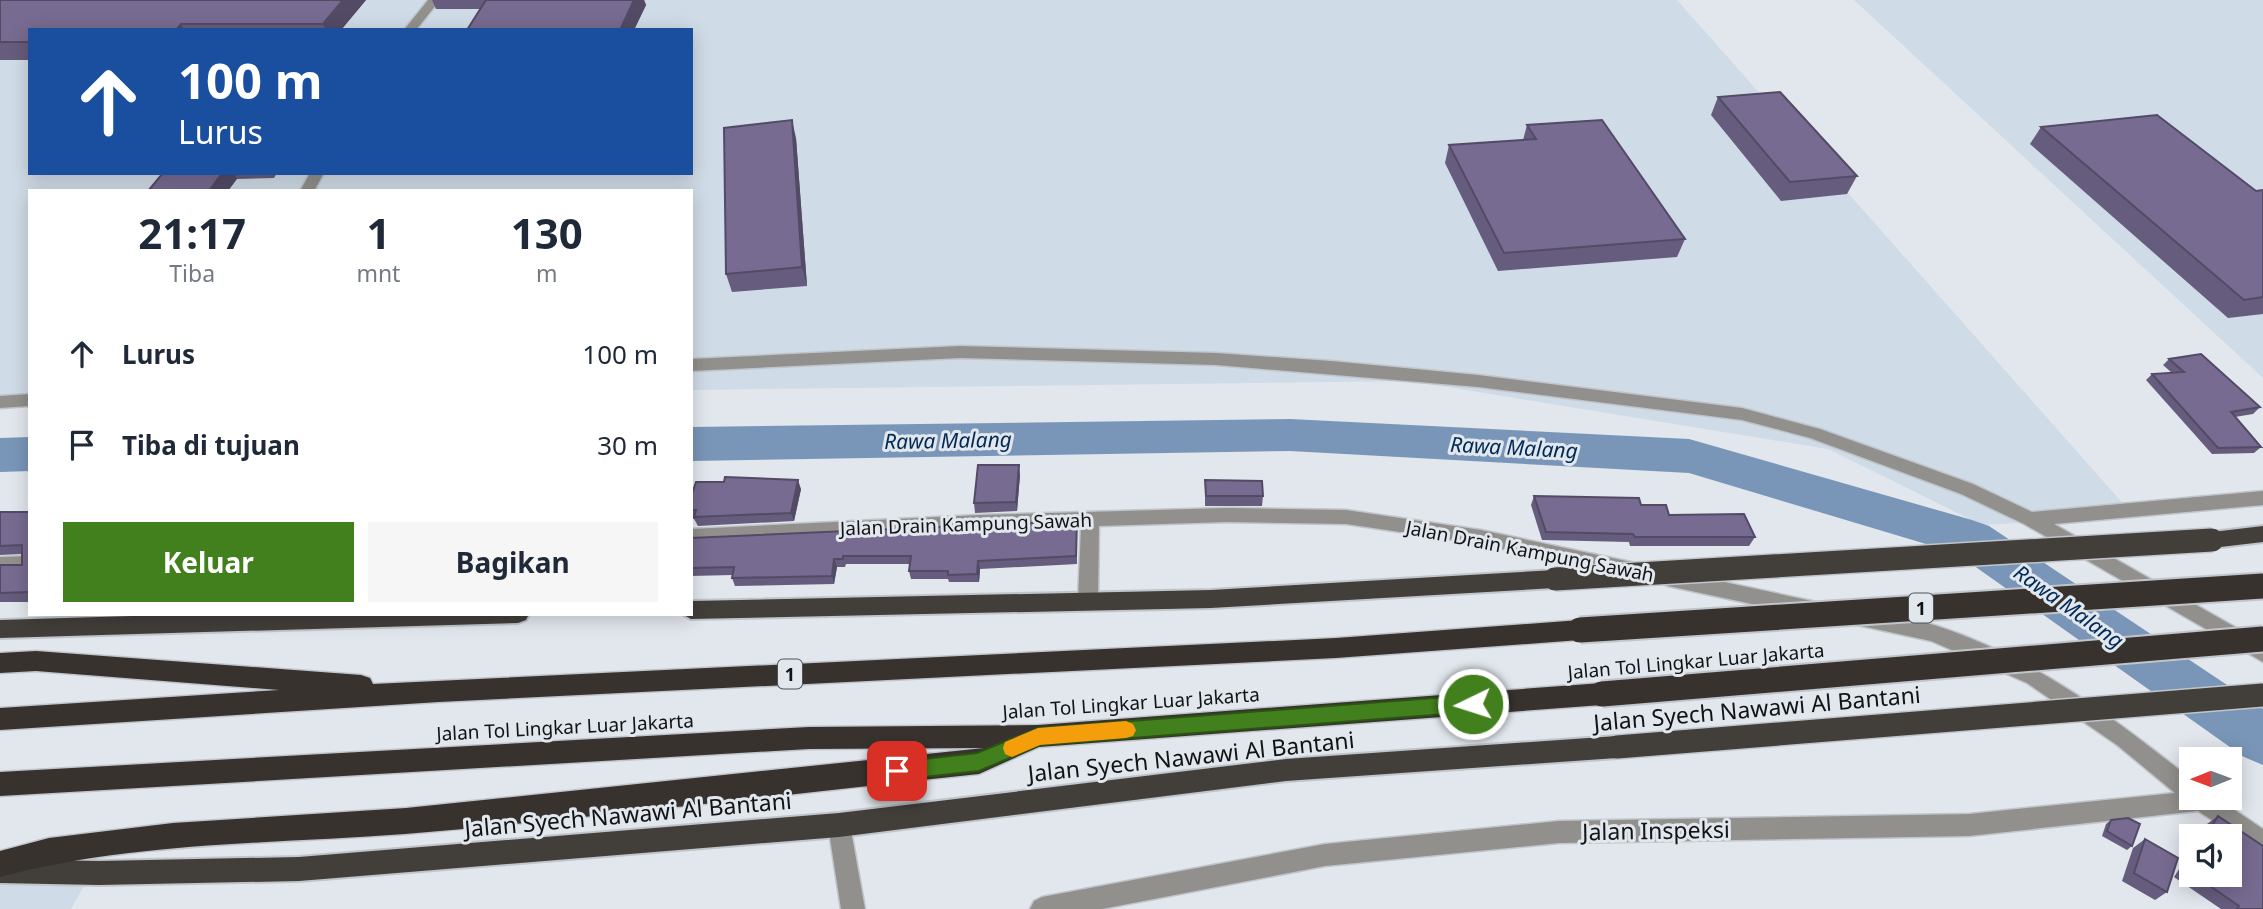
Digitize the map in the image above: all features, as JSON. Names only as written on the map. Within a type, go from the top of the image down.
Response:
[{"type":"highway","points":[[693,610],[1211,599],[2211,540],[2263,534]]},
{"type":"highway","name":"Jalan Tol Lingkar Luar Jakarta","points":[[0,719],[439,691],[1336,648],[2263,586]]},
{"type":"highway","points":[[0,629],[449,616]]},
{"type":"highway","name":"Jalan Tol Lingkar Luar Jakarta","points":[[0,784],[809,738],[1038,736],[1616,693],[2263,639]]},
{"type":"highway","points":[[0,663],[36,661],[439,691]]},
{"type":"highway","name":"Jalan Syech Nawawi Al Bantani","points":[[0,871],[88,873],[299,869],[839,825],[1286,769],[1617,747],[2263,695]]},
{"type":"highway","points":[[0,864],[50,851],[173,836],[406,821],[979,762],[1038,736]]},
{"type":"street","points":[[412,28],[434,0]]},
{"type":"street","points":[[693,365],[960,352],[1048,353],[1331,367],[1478,381],[1742,414],[1814,433],[1967,489],[2031,519],[2263,653]]},
{"type":"street","points":[[0,402],[28,400]]},
{"type":"street","points":[[2031,519],[2263,498]]},
{"type":"street","name":"Jalan Drain Kampung Sawah","points":[[693,536],[1227,515],[1346,517],[1481,537],[1934,633],[2034,677],[2124,738],[2179,782]]},
{"type":"street","points":[[1088,602],[1090,519]]},
{"type":"street","points":[[0,565],[28,564]]},
{"type":"street","name":"Jalan Inspeksi","points":[[1042,909],[1325,855],[1545,834],[1969,825],[2179,799]]},
{"type":"street","points":[[2216,810],[2263,842]]},
{"type":"street","points":[[839,825],[852,909]]},
{"type":"shaded area","points":[[0,0],[1677,0],[2134,516],[1982,525],[1828,449],[1411,381],[693,390],[693,189],[28,189],[28,398],[0,398]]},
{"type":"shaded area","points":[[1854,0],[2263,0],[2263,378]]},
{"type":"shaded area","points":[[88,879],[71,909],[0,909],[0,883]]},
{"type":"building","points":[[0,0],[343,0],[323,24],[28,28],[28,42],[0,42]]},
{"type":"building","points":[[486,0],[634,0],[621,28],[468,28]]},
{"type":"building","points":[[1780,92],[1857,176],[1790,182],[1718,97]]},
{"type":"building","points":[[2157,115],[2256,191],[2263,190],[2263,297],[2244,300],[2041,127]]},
{"type":"building","points":[[792,120],[802,267],[726,274],[724,128]]},
{"type":"building","points":[[1602,120],[1685,239],[1504,253],[1449,145],[1536,139],[1527,125]]},
{"type":"building","points":[[161,175],[221,175],[210,189],[150,189]]},
{"type":"building","points":[[2201,354],[2260,407],[2231,412],[2261,447],[2218,448],[2152,374],[2184,372],[2169,359]]},
{"type":"building","points":[[978,465],[1019,465],[1016,502],[974,503]]},
{"type":"building","points":[[725,477],[798,480],[791,513],[694,517],[696,510],[693,510],[693,491],[696,482],[724,482]]},
{"type":"building","points":[[1205,480],[1262,481],[1263,496],[1206,496]]},
{"type":"building","points":[[1534,496],[1639,498],[1641,505],[1666,505],[1669,515],[1744,514],[1755,537],[1635,537],[1633,534],[1546,532]]},
{"type":"building","points":[[0,512],[28,512],[28,592],[0,593],[0,565],[22,565],[22,545],[0,546]]},
{"type":"building","points":[[1077,521],[1076,556],[978,561],[977,574],[948,575],[948,571],[909,571],[911,556],[843,556],[843,559],[834,559],[832,576],[732,578],[734,567],[693,568],[693,538]]},
{"type":"building","points":[[2218,816],[2230,824],[2213,824]]},
{"type":"building","points":[[2128,818],[2140,824],[2132,846],[2107,831],[2111,820]]},
{"type":"building","points":[[2242,832],[2263,846],[2263,909],[2237,909],[2239,906],[2211,887],[2242,887]]},
{"type":"building","points":[[2145,839],[2178,858],[2167,892],[2134,873]]},
{"type":"waterway","name":"Rawa Malang","points":[[693,444],[1290,435],[1689,456],[1972,539],[2263,740]]},
{"type":"waterway","name":"Rawa Malang","points":[[0,455],[28,454]]},
{"type":"slow traffic","points":[[1012,748],[1038,736],[1126,730]]},
{"type":"route","points":[[897,771],[979,762],[1038,736],[1473,704]]}]
